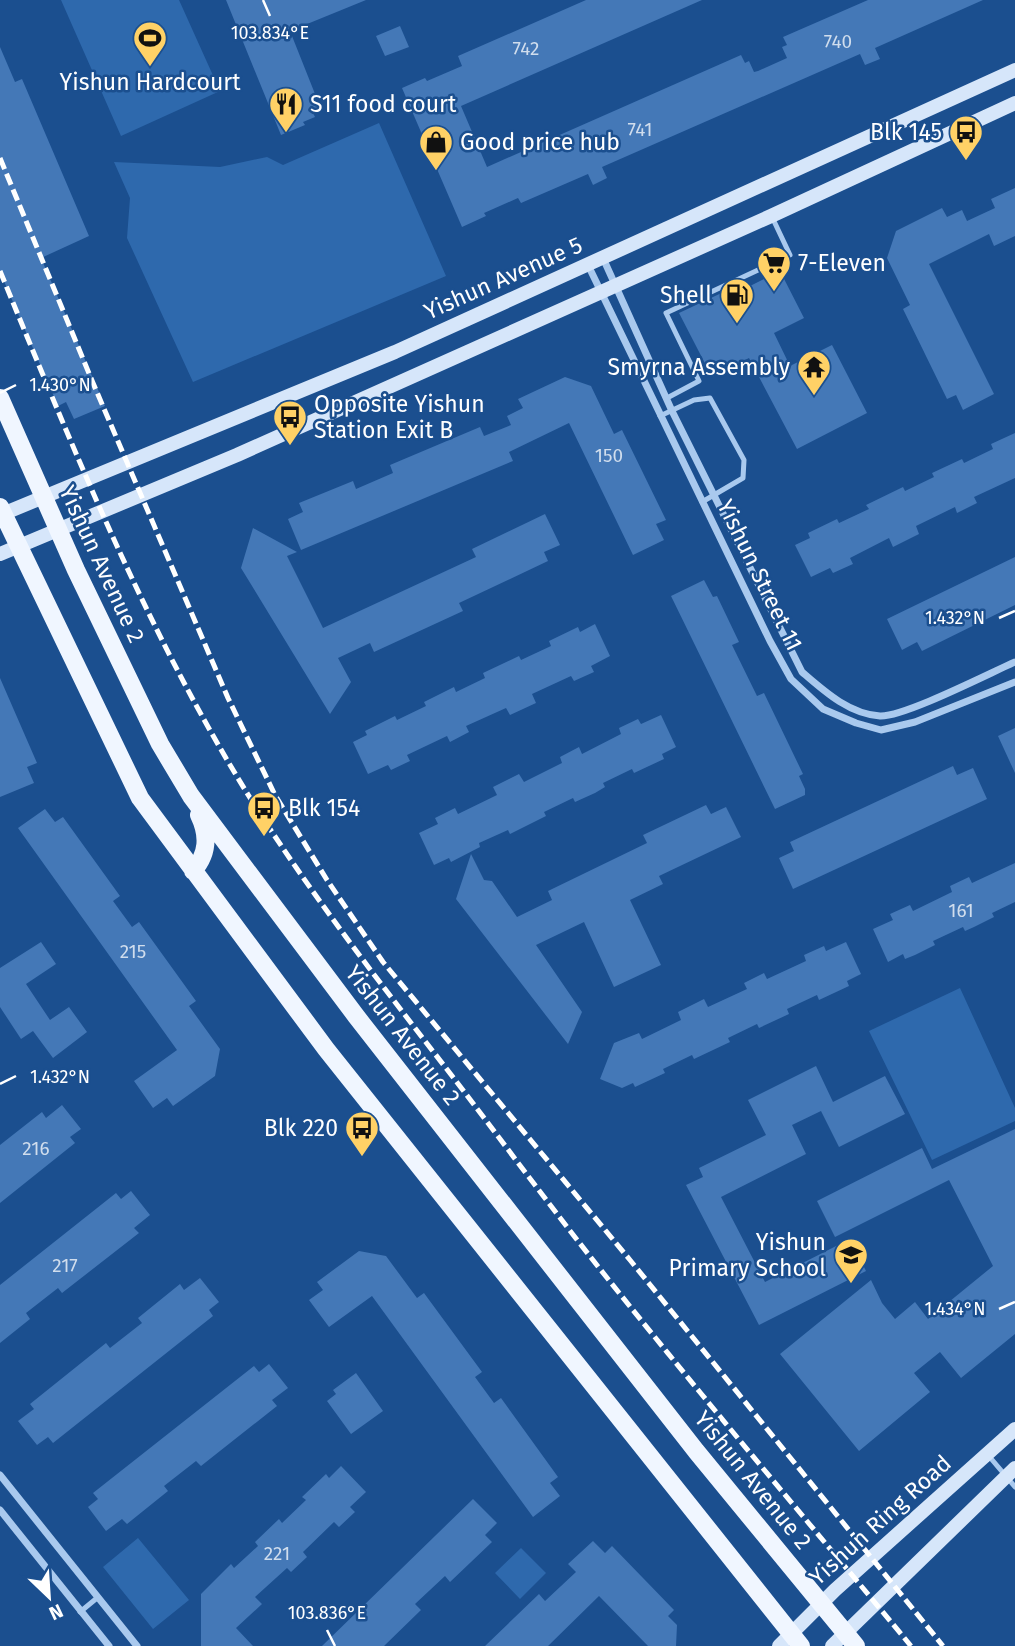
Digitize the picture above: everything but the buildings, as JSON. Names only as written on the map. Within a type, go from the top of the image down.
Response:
[{"type":"main road","name":"Yishun Avenue 5","points":[[1,512],[395,352],[1015,70]]},
{"type":"main road","points":[[0,554],[237,455],[771,216],[1015,103]]},
{"type":"main road","name":"Yishun Avenue 2","points":[[0,398],[58,530],[160,744],[191,796],[356,1016],[696,1451],[851,1640]]},
{"type":"main road","points":[[1,512],[140,798],[326,1049],[790,1642]]},
{"type":"main road","points":[[191,796],[206,836],[202,861],[193,871]]},
{"type":"main road","name":"Yishun Ring Road","points":[[790,1642],[821,1603],[1015,1429]]},
{"type":"main road","points":[[832,1646],[851,1640],[1012,1477]]},
{"type":"street","name":"Yishun Street 11","points":[[603,257],[672,411],[802,672],[833,699],[881,716],[909,709],[1015,662]]},
{"type":"street","name":"Yishun Street 11","points":[[588,264],[599,292],[769,641],[791,679],[823,709],[881,730],[915,722],[1015,682]]},
{"type":"street","points":[[0,1475],[137,1646]]},
{"type":"street","points":[[0,1510],[109,1646]]},
{"type":"lane","points":[[667,398],[699,381],[666,313],[790,255],[771,216]]},
{"type":"lane","points":[[660,416],[694,400],[710,398],[744,460],[743,478],[702,502]]},
{"type":"lane","points":[[720,539],[734,534]]},
{"type":"lane","points":[[987,1454],[1012,1477]]},
{"type":"lane","points":[[80,1612],[97,1598]]},
{"type":"shaded area","name":"Yishun Hardcourt","points":[[61,0],[179,0],[220,91],[121,136]]},
{"type":"shaded area","points":[[379,123],[446,276],[193,382],[127,238],[130,198],[114,162],[220,167],[267,157],[283,165]]},
{"type":"shaded area","points":[[960,988],[1015,1108],[1015,1121],[932,1160],[869,1031]]},
{"type":"shaded area","points":[[138,1538],[189,1600],[153,1629],[103,1567]]},
{"type":"shaded area","points":[[521,1548],[546,1573],[520,1599],[495,1573]]},
{"type":"railway","points":[[0,158],[228,698],[275,795],[327,880],[383,962],[630,1260],[943,1646]]},
{"type":"railway","points":[[0,271],[87,478],[150,615],[220,748],[259,812],[360,955],[590,1256],[911,1646]]},
{"type":"place","name":"Yishun Hardcourt","points":[[150,68]]},
{"type":"place","name":"S11 food court","points":[[286,134]]},
{"type":"place","name":"Blk 145","points":[[966,162]]},
{"type":"place","name":"Good price hub","points":[[436,172]]},
{"type":"place","name":"7-Eleven","points":[[774,293]]},
{"type":"place","name":"Shell","points":[[737,325]]},
{"type":"place","name":"Smyrna Assembly","points":[[814,397]]},
{"type":"place","name":"Opposite Yishun Station Exit B","points":[[290,447]]},
{"type":"place","name":"Blk 154","points":[[264,838]]},
{"type":"place","name":"Blk 220","points":[[362,1158]]},
{"type":"place","name":"Yishun Primary School","points":[[851,1285]]}]
